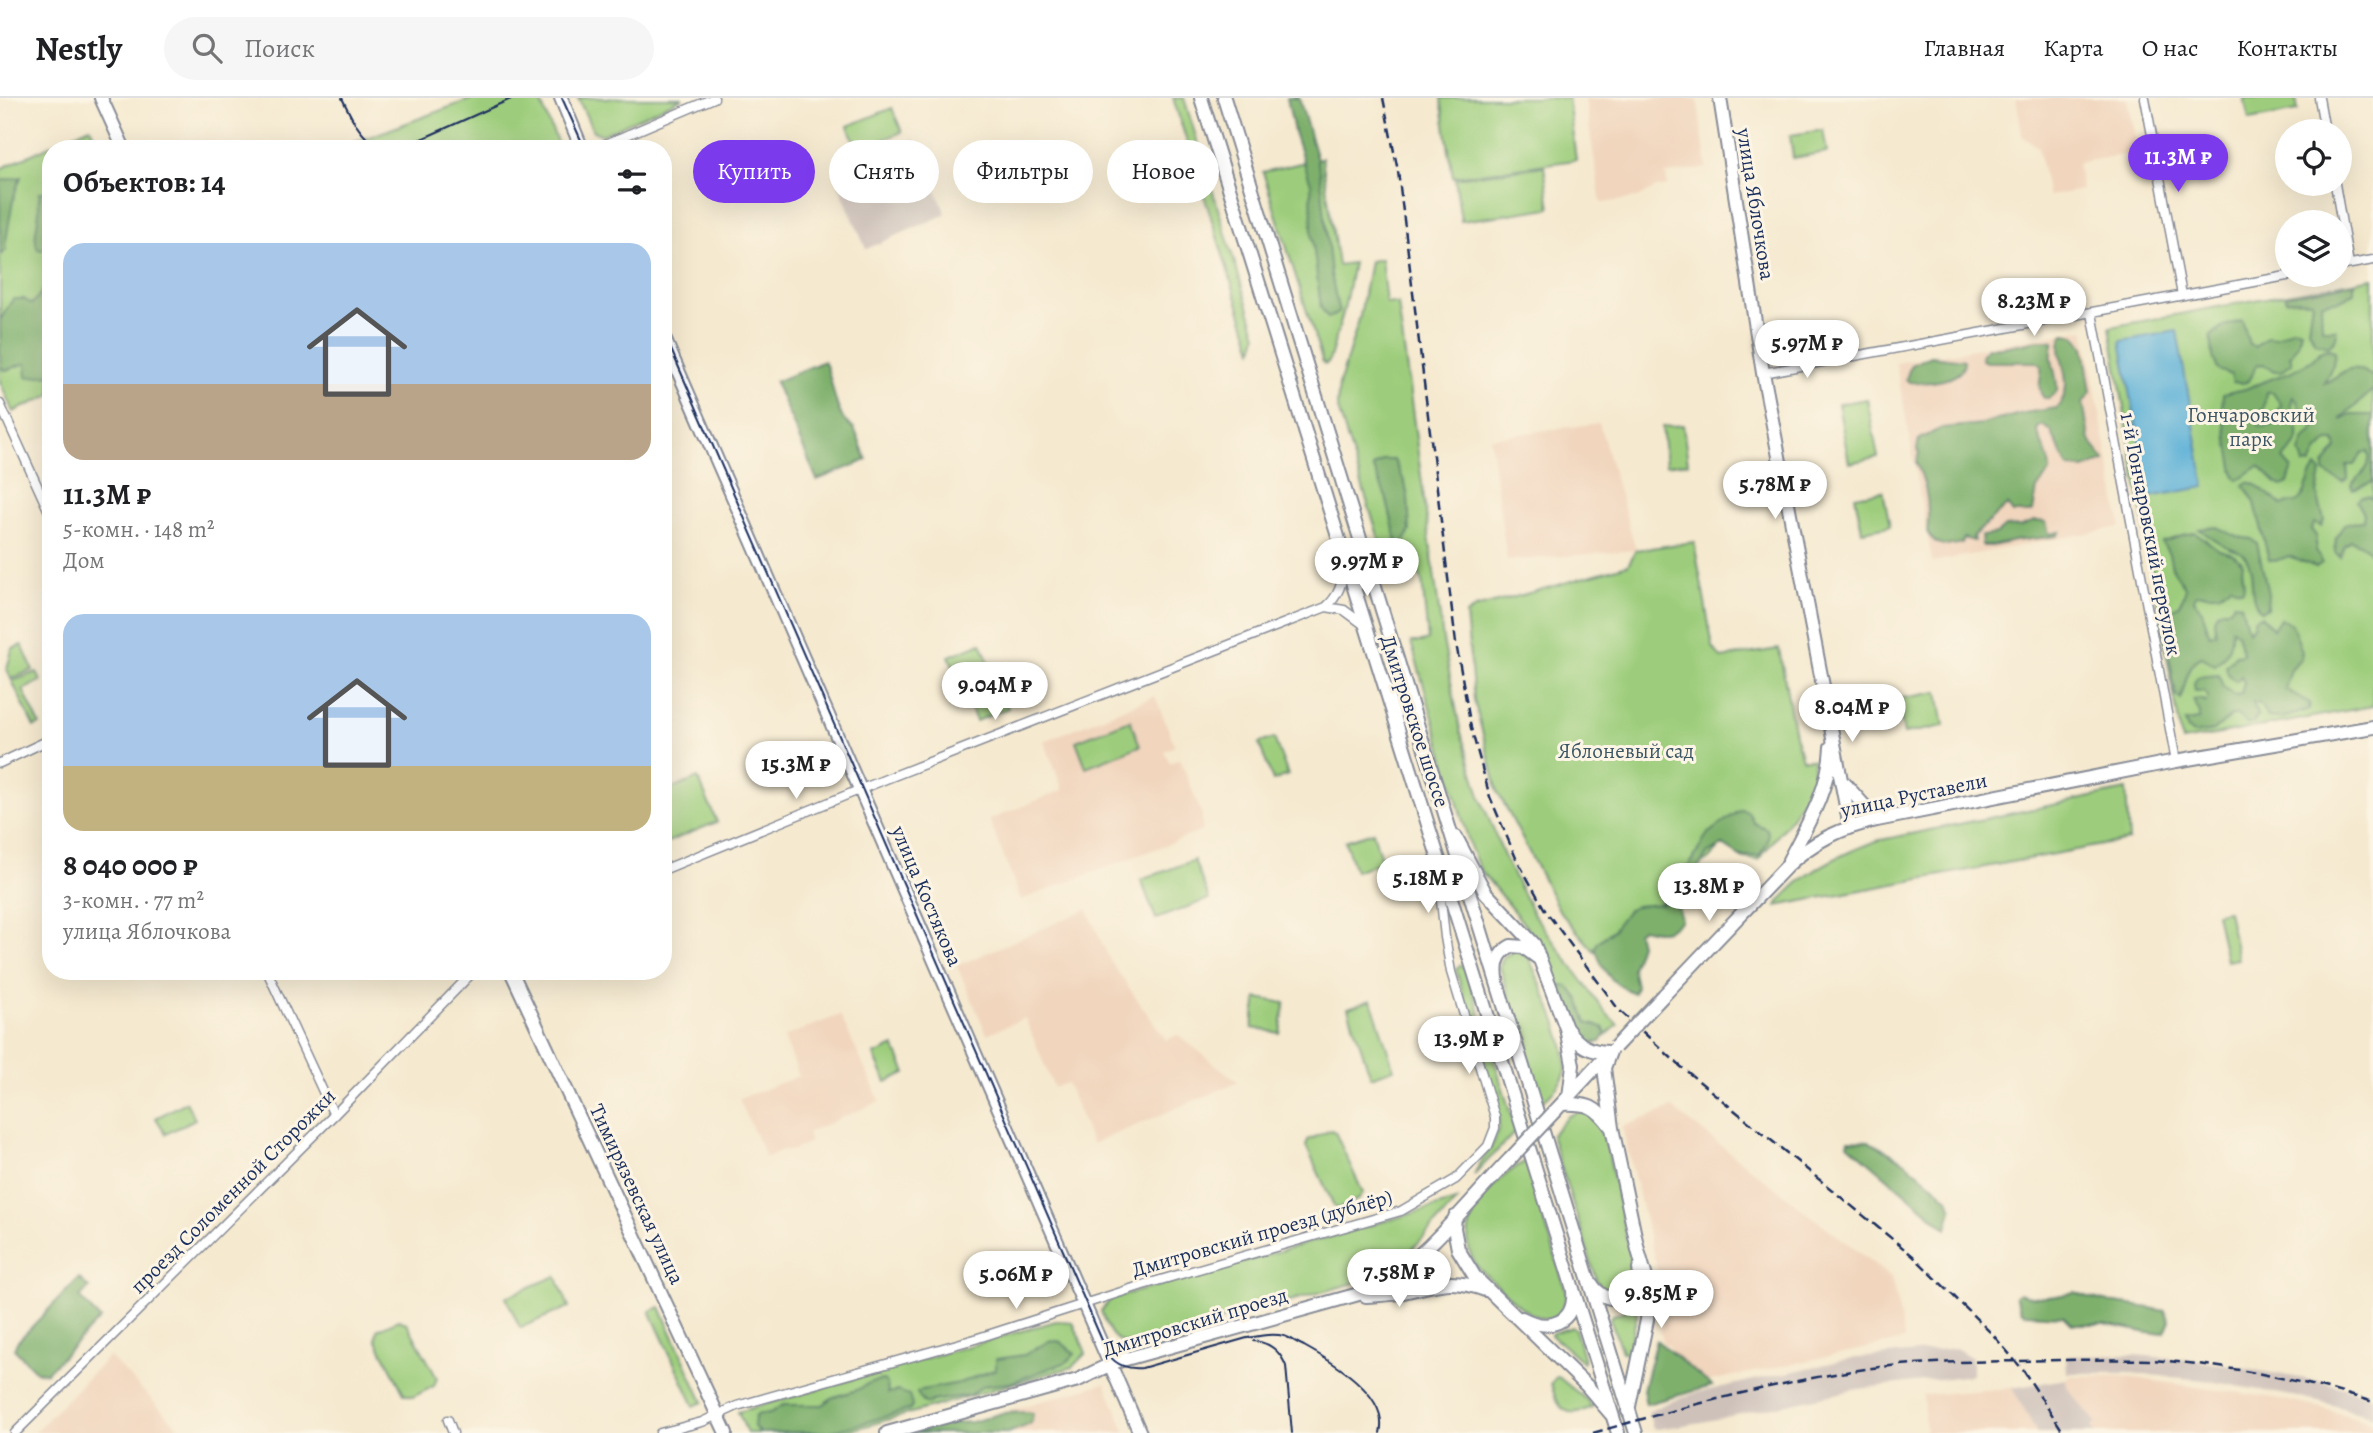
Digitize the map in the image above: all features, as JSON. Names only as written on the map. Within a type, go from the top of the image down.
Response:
[{"type":"main road","points":[[101,98],[120,140]]},
{"type":"main road","points":[[561,98],[578,140]]},
{"type":"main road","name":"Дмитровское шоссе","points":[[1201,98],[1618,1433]]},
{"type":"main road","name":"Дмитровское шоссе","points":[[1224,98],[1636,1433]]},
{"type":"main road","name":"улица Яблочкова","points":[[1720,98],[1763,373],[1832,730]]},
{"type":"main road","name":"улица Костякова","points":[[672,357],[1140,1433]]},
{"type":"main road","name":"улица Руставели","points":[[1510,1159],[1786,867],[1817,842],[1850,827],[1878,820],[2176,761],[2373,726]]},
{"type":"main road","points":[[1832,730],[1850,827]]},
{"type":"main road","points":[[1786,867],[1821,798],[1829,768],[1832,730]]},
{"type":"main road","points":[[1843,781],[1858,801],[1878,820]]},
{"type":"main road","points":[[1449,824],[1485,892],[1534,944],[1566,1028],[1573,1065],[1562,1104],[1591,1106],[1601,1113],[1612,1128]]},
{"type":"main road","points":[[1500,996],[1496,973],[1497,959],[1506,948],[1523,947],[1539,960]]},
{"type":"main road","name":"Тимирязевская улица","points":[[515,980],[726,1433]]},
{"type":"main road","points":[[1566,1028],[1585,1048],[1597,1052],[1613,1050]]},
{"type":"main road","points":[[1613,1050],[1604,1068],[1612,1128],[1638,1250],[1649,1288],[1649,1304],[1628,1411]]},
{"type":"main road","name":"Дмитровский проезд","points":[[887,1433],[1077,1380],[1110,1365],[1366,1292],[1390,1280],[1412,1262],[1510,1159]]},
{"type":"main road","points":[[1455,1217],[1455,1237],[1462,1258],[1488,1291],[1597,1396],[1612,1415]]},
{"type":"main road","points":[[1588,1278],[1601,1294],[1608,1297],[1617,1299],[1631,1294],[1639,1283],[1638,1250]]},
{"type":"main road","points":[[1341,1299],[1398,1293],[1453,1282],[1488,1291]]},
{"type":"main road","points":[[1509,1311],[1534,1324],[1556,1324],[1573,1306],[1572,1286]]},
{"type":"street","points":[[615,140],[713,98]]},
{"type":"street","points":[[2145,98],[2182,295]]},
{"type":"street","points":[[2319,98],[2323,119]]},
{"type":"street","points":[[2352,264],[2373,260]]},
{"type":"street","points":[[1763,373],[2275,278]]},
{"type":"street","name":"1-й Гончаровский переулок","points":[[2092,313],[2176,761]]},
{"type":"street","points":[[0,404],[42,496]]},
{"type":"street","points":[[1347,571],[1356,584],[1365,584],[1370,578],[1370,571]]},
{"type":"street","points":[[1326,607],[1340,588],[1347,571]]},
{"type":"street","points":[[672,866],[1326,607],[1344,610],[1364,626]]},
{"type":"street","points":[[0,763],[42,743]]},
{"type":"street","name":"Дмитровский проезд (дублёр)","points":[[660,1433],[702,1422],[737,1406],[975,1339],[1165,1279],[1401,1211],[1456,1179],[1488,1146],[1494,1128],[1493,1106],[1451,972],[1437,854]]},
{"type":"street","points":[[271,980],[334,1115]]},
{"type":"street","name":"проезд Соломенной Сторожки","points":[[15,1433],[465,980]]},
{"type":"street","points":[[448,1420],[453,1433]]},
{"type":"shaded area","points":[[1585,98],[1697,98],[1707,168],[1666,174],[1667,186],[1656,188],[1637,198],[1601,203]]},
{"type":"shaded area","points":[[2016,98],[2127,98],[2138,152],[2077,163],[2082,190],[2048,196],[2038,147],[2023,137]]},
{"type":"shaded area","points":[[939,198],[946,214],[866,249],[846,203],[939,203]]},
{"type":"shaded area","points":[[2084,329],[2121,527],[1932,562],[1896,363]]},
{"type":"shaded area","points":[[1599,423],[1636,550],[1507,561],[1490,438]]},
{"type":"shaded area","points":[[1155,696],[1175,746],[1164,751],[1170,763],[1180,759],[1202,815],[1202,831],[1021,900],[989,820],[1063,790],[1044,741]]},
{"type":"shaded area","points":[[1087,909],[1110,961],[1166,1040],[1178,1035],[1238,1082],[1092,1144],[1067,1083],[1054,1088],[1025,1018],[987,1034],[957,966]]},
{"type":"shaded area","points":[[840,1015],[880,1101],[807,1133],[810,1142],[766,1158],[739,1099],[799,1076],[784,1037]]},
{"type":"shaded area","points":[[1672,1108],[1891,1277],[1905,1340],[1681,1387],[1669,1345],[1664,1345],[1660,1330],[1665,1319],[1659,1294],[1663,1293],[1622,1127]]},
{"type":"shaded area","points":[[1956,1348],[1972,1358],[1972,1375],[1858,1389],[1658,1429],[1653,1428],[1648,1412],[1696,1393],[1849,1359]]},
{"type":"shaded area","points":[[2134,1355],[2194,1360],[2324,1382],[2373,1397],[2373,1417],[2319,1401],[2204,1380],[2129,1373],[2067,1373],[2066,1356]]},
{"type":"shaded area","points":[[109,1356],[184,1433],[34,1433]]},
{"type":"shaded area","points":[[2069,1376],[2120,1376],[2273,1398],[2318,1407],[2373,1423],[2373,1433],[2096,1433],[2091,1429],[2097,1423],[2066,1387],[2066,1379]]},
{"type":"shaded area","points":[[2066,1379],[2066,1387],[2097,1423],[2091,1428],[2096,1433],[2037,1433],[2012,1388]]},
{"type":"shaded area","points":[[1105,1383],[1126,1433],[931,1433]]},
{"type":"shaded area","points":[[2012,1388],[2037,1433],[1926,1433],[1923,1395]]},
{"type":"green space","points":[[474,98],[539,98],[556,140],[361,140]]},
{"type":"green space","points":[[578,98],[683,98],[602,135],[593,131]]},
{"type":"green space","points":[[1173,98],[1184,98],[1197,140],[1186,140]]},
{"type":"green space","points":[[1287,98],[1299,98],[1320,170],[1331,274],[1339,313],[1328,318],[1321,308],[1312,235],[1311,184],[1294,132]]},
{"type":"green space","points":[[1441,98],[1568,98],[1576,160],[1453,177]]},
{"type":"green space","points":[[2244,98],[2296,98],[2298,111],[2249,120]]},
{"type":"green space","points":[[892,108],[902,132],[882,140],[854,140],[848,126]]},
{"type":"green space","points":[[90,127],[96,140],[62,140]]},
{"type":"green space","points":[[1823,130],[1827,152],[1793,158],[1790,135]]},
{"type":"green space","points":[[42,149],[42,399],[13,412],[0,382],[0,169]]},
{"type":"green space","points":[[1322,158],[1338,265],[1353,263],[1344,310],[1326,364],[1323,363],[1263,172]]},
{"type":"green space","points":[[1544,166],[1550,208],[1461,221],[1455,178]]},
{"type":"green space","points":[[21,177],[13,202],[6,250],[0,255],[0,181]]},
{"type":"green space","points":[[42,192],[42,250],[38,250],[36,234],[39,198]]},
{"type":"green space","points":[[1206,203],[1216,203],[1257,335],[1253,350]]},
{"type":"green space","points":[[1381,259],[1386,303],[1398,304],[1443,640],[1460,729],[1481,799],[1506,861],[1534,915],[1606,1013],[1618,1025],[1596,1044],[1587,1043],[1578,1036],[1542,946],[1480,870],[1471,849],[1411,642],[1428,640],[1422,580],[1410,557],[1387,564],[1337,406],[1339,385],[1360,316],[1370,261]]},
{"type":"green space","name":"Гончаровский парк","points":[[2373,278],[2373,706],[2182,741],[2110,327],[2325,287],[2352,287],[2352,282]]},
{"type":"green space","points":[[2352,283],[2354,293],[2341,300],[2321,303],[2322,329],[2336,329],[2337,335],[2328,346],[2315,342],[2308,329],[2312,301],[2286,300],[2286,295],[2331,287],[2352,287]]},
{"type":"green space","points":[[42,292],[42,376],[27,377],[26,364],[4,370],[0,366],[0,320],[13,299],[24,299],[32,304]]},
{"type":"green space","points":[[2242,320],[2249,344],[2255,347],[2267,337],[2275,338],[2293,328],[2301,330],[2298,344],[2290,356],[2292,363],[2281,371],[2274,371],[2263,364],[2256,365],[2249,380],[2244,383],[2233,382],[2231,375],[2218,370],[2213,357],[2211,336],[2222,327]]},
{"type":"green space","points":[[2064,334],[2075,335],[2084,347],[2091,392],[2083,403],[2089,437],[2105,461],[2084,469],[2068,467],[2051,431],[2042,425],[2037,429],[2050,471],[2037,489],[2033,511],[2013,513],[2007,505],[1973,536],[1974,541],[1964,538],[1962,543],[1946,545],[1934,541],[1927,532],[1927,496],[1916,463],[1919,439],[1942,428],[1982,424],[2057,408],[2066,387],[2060,350]]},
{"type":"green space","points":[[2038,340],[2054,341],[2052,360],[2057,391],[2049,398],[2044,398],[2041,394],[2041,365],[2036,362],[1982,360],[1981,355],[1988,348]]},
{"type":"green space","points":[[2321,351],[2335,351],[2333,365],[2324,383],[2352,369],[2373,377],[2373,390],[2340,420],[2351,415],[2373,415],[2373,482],[2353,489],[2351,485],[2367,467],[2368,452],[2362,453],[2354,465],[2347,465],[2348,479],[2342,482],[2324,472],[2324,465],[2337,448],[2335,441],[2328,441],[2317,452],[2311,464],[2304,465],[2300,452],[2305,439],[2315,428],[2303,421],[2297,401],[2293,397],[2291,402],[2298,436],[2295,447],[2283,459],[2292,469],[2288,483],[2282,486],[2276,483],[2259,466],[2238,480],[2235,478],[2222,408],[2223,394],[2245,389],[2292,371],[2311,361]],"holes":[[[2266,392],[2273,392],[2281,404],[2273,424],[2260,426],[2257,420],[2264,407]]]},
{"type":"green space","points":[[1931,356],[1964,360],[1963,367],[1952,377],[1943,380],[1909,382],[1906,379],[1911,365]]},
{"type":"green space","points":[[824,361],[838,407],[847,423],[854,428],[867,460],[817,480],[775,382]]},
{"type":"green space","points":[[1867,399],[1878,457],[1849,463],[1838,404]]},
{"type":"green space","points":[[1683,425],[1688,463],[1666,465],[1662,427]]},
{"type":"green space","points":[[1384,460],[1394,460],[1405,483],[1410,531],[1403,545],[1397,542],[1386,497],[1373,467]]},
{"type":"green space","points":[[2317,467],[2321,473],[2317,494],[2324,520],[2321,526],[2314,523],[2312,530],[2322,563],[2316,567],[2289,556],[2276,561],[2269,560],[2255,503],[2244,485],[2248,482],[2255,484],[2282,505],[2296,503],[2303,496]]},
{"type":"green space","points":[[1883,491],[1890,526],[1862,531],[1855,496]]},
{"type":"green space","points":[[2362,496],[2373,499],[2373,555],[2364,546],[2351,540],[2345,545],[2340,557],[2335,552],[2336,537],[2344,525],[2363,520],[2364,514],[2357,501]]},
{"type":"green space","points":[[2035,521],[2046,522],[2049,534],[2060,532],[2057,536],[1982,546],[1981,536],[1997,534],[2005,527],[2021,526]]},
{"type":"green space","points":[[2217,527],[2257,543],[2268,594],[2267,608],[2261,611],[2256,605],[2251,571],[2244,555],[2199,529]]},
{"type":"green space","points":[[2195,532],[2219,550],[2233,554],[2243,563],[2243,590],[2231,585],[2219,594],[2196,594],[2194,600],[2202,611],[2210,635],[2216,633],[2214,619],[2217,612],[2230,609],[2234,603],[2241,604],[2248,631],[2253,626],[2254,619],[2261,616],[2273,629],[2280,618],[2292,625],[2302,651],[2301,658],[2291,669],[2285,689],[2310,703],[2309,710],[2281,718],[2267,717],[2260,704],[2253,702],[2257,715],[2254,722],[2248,724],[2237,715],[2230,717],[2214,731],[2193,734],[2188,730],[2185,722],[2199,720],[2200,713],[2193,700],[2206,702],[2208,696],[2203,691],[2195,691],[2194,683],[2198,677],[2219,675],[2223,687],[2234,695],[2241,694],[2244,682],[2241,676],[2237,681],[2227,671],[2226,665],[2236,655],[2243,654],[2237,633],[2232,629],[2230,644],[2223,657],[2215,665],[2202,657],[2197,660],[2190,669],[2180,699],[2176,696],[2163,620],[2166,613],[2178,606],[2185,594],[2185,587],[2172,568],[2169,554],[2162,542]]},
{"type":"green space","name":"Яблоневый сад","points":[[1694,542],[1713,647],[1721,658],[1779,649],[1795,735],[1802,759],[1813,759],[1813,782],[1787,824],[1758,860],[1743,858],[1723,842],[1709,859],[1687,874],[1613,953],[1596,953],[1560,912],[1498,792],[1474,700],[1466,615],[1476,608],[1628,565],[1636,550]]},
{"type":"green space","points":[[981,643],[1008,708],[976,721],[949,656]]},
{"type":"green space","points":[[22,645],[33,670],[11,679],[7,669],[12,649]]},
{"type":"green space","points":[[37,672],[41,681],[23,690],[40,725],[34,727],[12,681]]},
{"type":"green space","points":[[1938,692],[1944,726],[1904,734],[1897,699]]},
{"type":"green space","points":[[1130,720],[1140,746],[1086,767],[1076,741]]},
{"type":"green space","points":[[1274,738],[1288,775],[1273,781],[1259,743]]},
{"type":"green space","points":[[698,778],[717,822],[672,840],[672,789]]},
{"type":"green space","points":[[2126,790],[2129,840],[1776,906],[1797,884],[1821,866],[1876,841]]},
{"type":"green space","points":[[1742,810],[1748,812],[1754,823],[1767,829],[1768,840],[1759,856],[1740,856],[1723,845],[1707,854],[1680,888],[1678,907],[1681,920],[1668,930],[1642,928],[1637,932],[1640,944],[1632,968],[1636,986],[1634,993],[1619,985],[1609,976],[1602,964],[1595,948],[1598,942],[1613,930],[1628,910],[1635,906],[1663,904],[1671,886],[1690,864],[1707,835]]},
{"type":"green space","points":[[1373,832],[1382,862],[1355,871],[1345,841]]},
{"type":"green space","points":[[1194,860],[1209,899],[1156,919],[1141,880]]},
{"type":"green space","points":[[2228,911],[2238,959],[2226,961],[2216,913]]},
{"type":"green space","points":[[1516,950],[1528,956],[1554,1015],[1564,1049],[1565,1074],[1558,1086],[1541,1103],[1500,967],[1503,957]]},
{"type":"green space","points":[[1460,965],[1466,968],[1516,1131],[1474,1175],[1496,1138],[1499,1122],[1456,970]]},
{"type":"green space","points":[[1561,985],[1568,986],[1579,999],[1587,1023],[1603,1027],[1606,1034],[1601,1042],[1591,1043],[1582,1038]]},
{"type":"green space","points":[[1257,998],[1285,1003],[1280,1033],[1252,1028]]},
{"type":"green space","points":[[1371,1000],[1394,1069],[1371,1077],[1348,1008]]},
{"type":"green space","points":[[894,1046],[906,1073],[886,1082],[874,1055]]},
{"type":"green space","points":[[186,1102],[195,1119],[166,1134],[156,1118]]},
{"type":"green space","points":[[1581,1111],[1592,1112],[1602,1124],[1635,1277],[1632,1286],[1616,1294],[1602,1288],[1597,1281],[1551,1135],[1568,1116]]},
{"type":"green space","points":[[1331,1130],[1335,1132],[1363,1193],[1359,1199],[1339,1209],[1334,1206],[1306,1146],[1308,1140]]},
{"type":"green space","points":[[1849,1140],[1868,1141],[1903,1160],[1948,1198],[1952,1209],[1947,1229],[1848,1144]]},
{"type":"green space","points":[[1526,1161],[1566,1291],[1564,1309],[1550,1320],[1534,1315],[1518,1305],[1479,1269],[1469,1247],[1469,1232],[1480,1203],[1501,1179]]},
{"type":"green space","points":[[1456,1201],[1407,1254],[1372,1278],[1131,1345],[1115,1338],[1101,1311],[1111,1299]]},
{"type":"green space","points":[[1434,1248],[1447,1273],[1397,1283]]},
{"type":"green space","points":[[556,1276],[569,1307],[520,1328],[506,1297]]},
{"type":"green space","points":[[79,1278],[89,1288],[80,1298],[100,1319],[46,1373],[37,1372],[14,1349],[17,1342]]},
{"type":"green space","points":[[2075,1292],[2107,1301],[2165,1311],[2170,1320],[2165,1332],[2153,1334],[2104,1324],[2071,1324],[2063,1316],[2026,1314],[2021,1311],[2015,1296],[2019,1293],[2047,1297]]},
{"type":"green space","points":[[660,1307],[703,1402],[694,1406],[650,1311]]},
{"type":"green space","points":[[1635,1307],[1637,1314],[1626,1353],[1622,1352],[1610,1319],[1611,1316]]},
{"type":"green space","points":[[398,1320],[407,1323],[437,1378],[434,1386],[413,1397],[404,1394],[376,1339],[377,1330]]},
{"type":"green space","points":[[1056,1321],[1073,1322],[1086,1353],[1072,1367],[841,1433],[747,1433],[738,1412]]},
{"type":"green space","points":[[1572,1327],[1575,1329],[1583,1362],[1551,1335]]},
{"type":"green space","points":[[1051,1340],[1061,1342],[1075,1354],[1067,1362],[1010,1383],[983,1386],[970,1395],[928,1404],[923,1402],[917,1393],[959,1383],[996,1369],[996,1359],[1024,1355]]},
{"type":"green space","points":[[1656,1340],[1712,1386],[1646,1404],[1643,1390]]},
{"type":"green space","points":[[1557,1376],[1592,1407],[1575,1412],[1564,1410],[1551,1384]]},
{"type":"green space","points":[[883,1380],[887,1383],[888,1393],[898,1391],[909,1395],[912,1406],[909,1410],[831,1432],[760,1433],[754,1427],[755,1417],[770,1413],[783,1405],[823,1405],[831,1398]]},
{"type":"green space","points":[[1002,1413],[1033,1414],[1031,1424],[1008,1433],[910,1433],[953,1423],[972,1422]]},
{"type":"water","points":[[2177,331],[2205,487],[2149,497],[2121,341]]},
{"type":"tram line","points":[[342,98],[358,128],[370,140]]},
{"type":"tram line","points":[[419,140],[513,98]]},
{"type":"tram line","points":[[562,98],[581,140]]},
{"type":"tram line","points":[[672,352],[1108,1354],[1123,1366],[1142,1368],[1247,1338],[1284,1336],[1329,1361],[1356,1381],[1376,1405],[1381,1419],[1380,1433]]},
{"type":"tram line","points":[[1253,1341],[1274,1348],[1286,1366],[1292,1433]]},
{"type":"railway","points":[[1383,98],[1398,171],[1456,643],[1471,728],[1490,797],[1516,858],[1545,910],[1619,1010],[1679,1065],[1913,1256],[1994,1336],[2023,1370],[2064,1433]]},
{"type":"railway","points":[[1593,1433],[1782,1384],[1888,1366],[1931,1363],[2099,1360],[2176,1362],[2262,1374],[2373,1402]]}]
